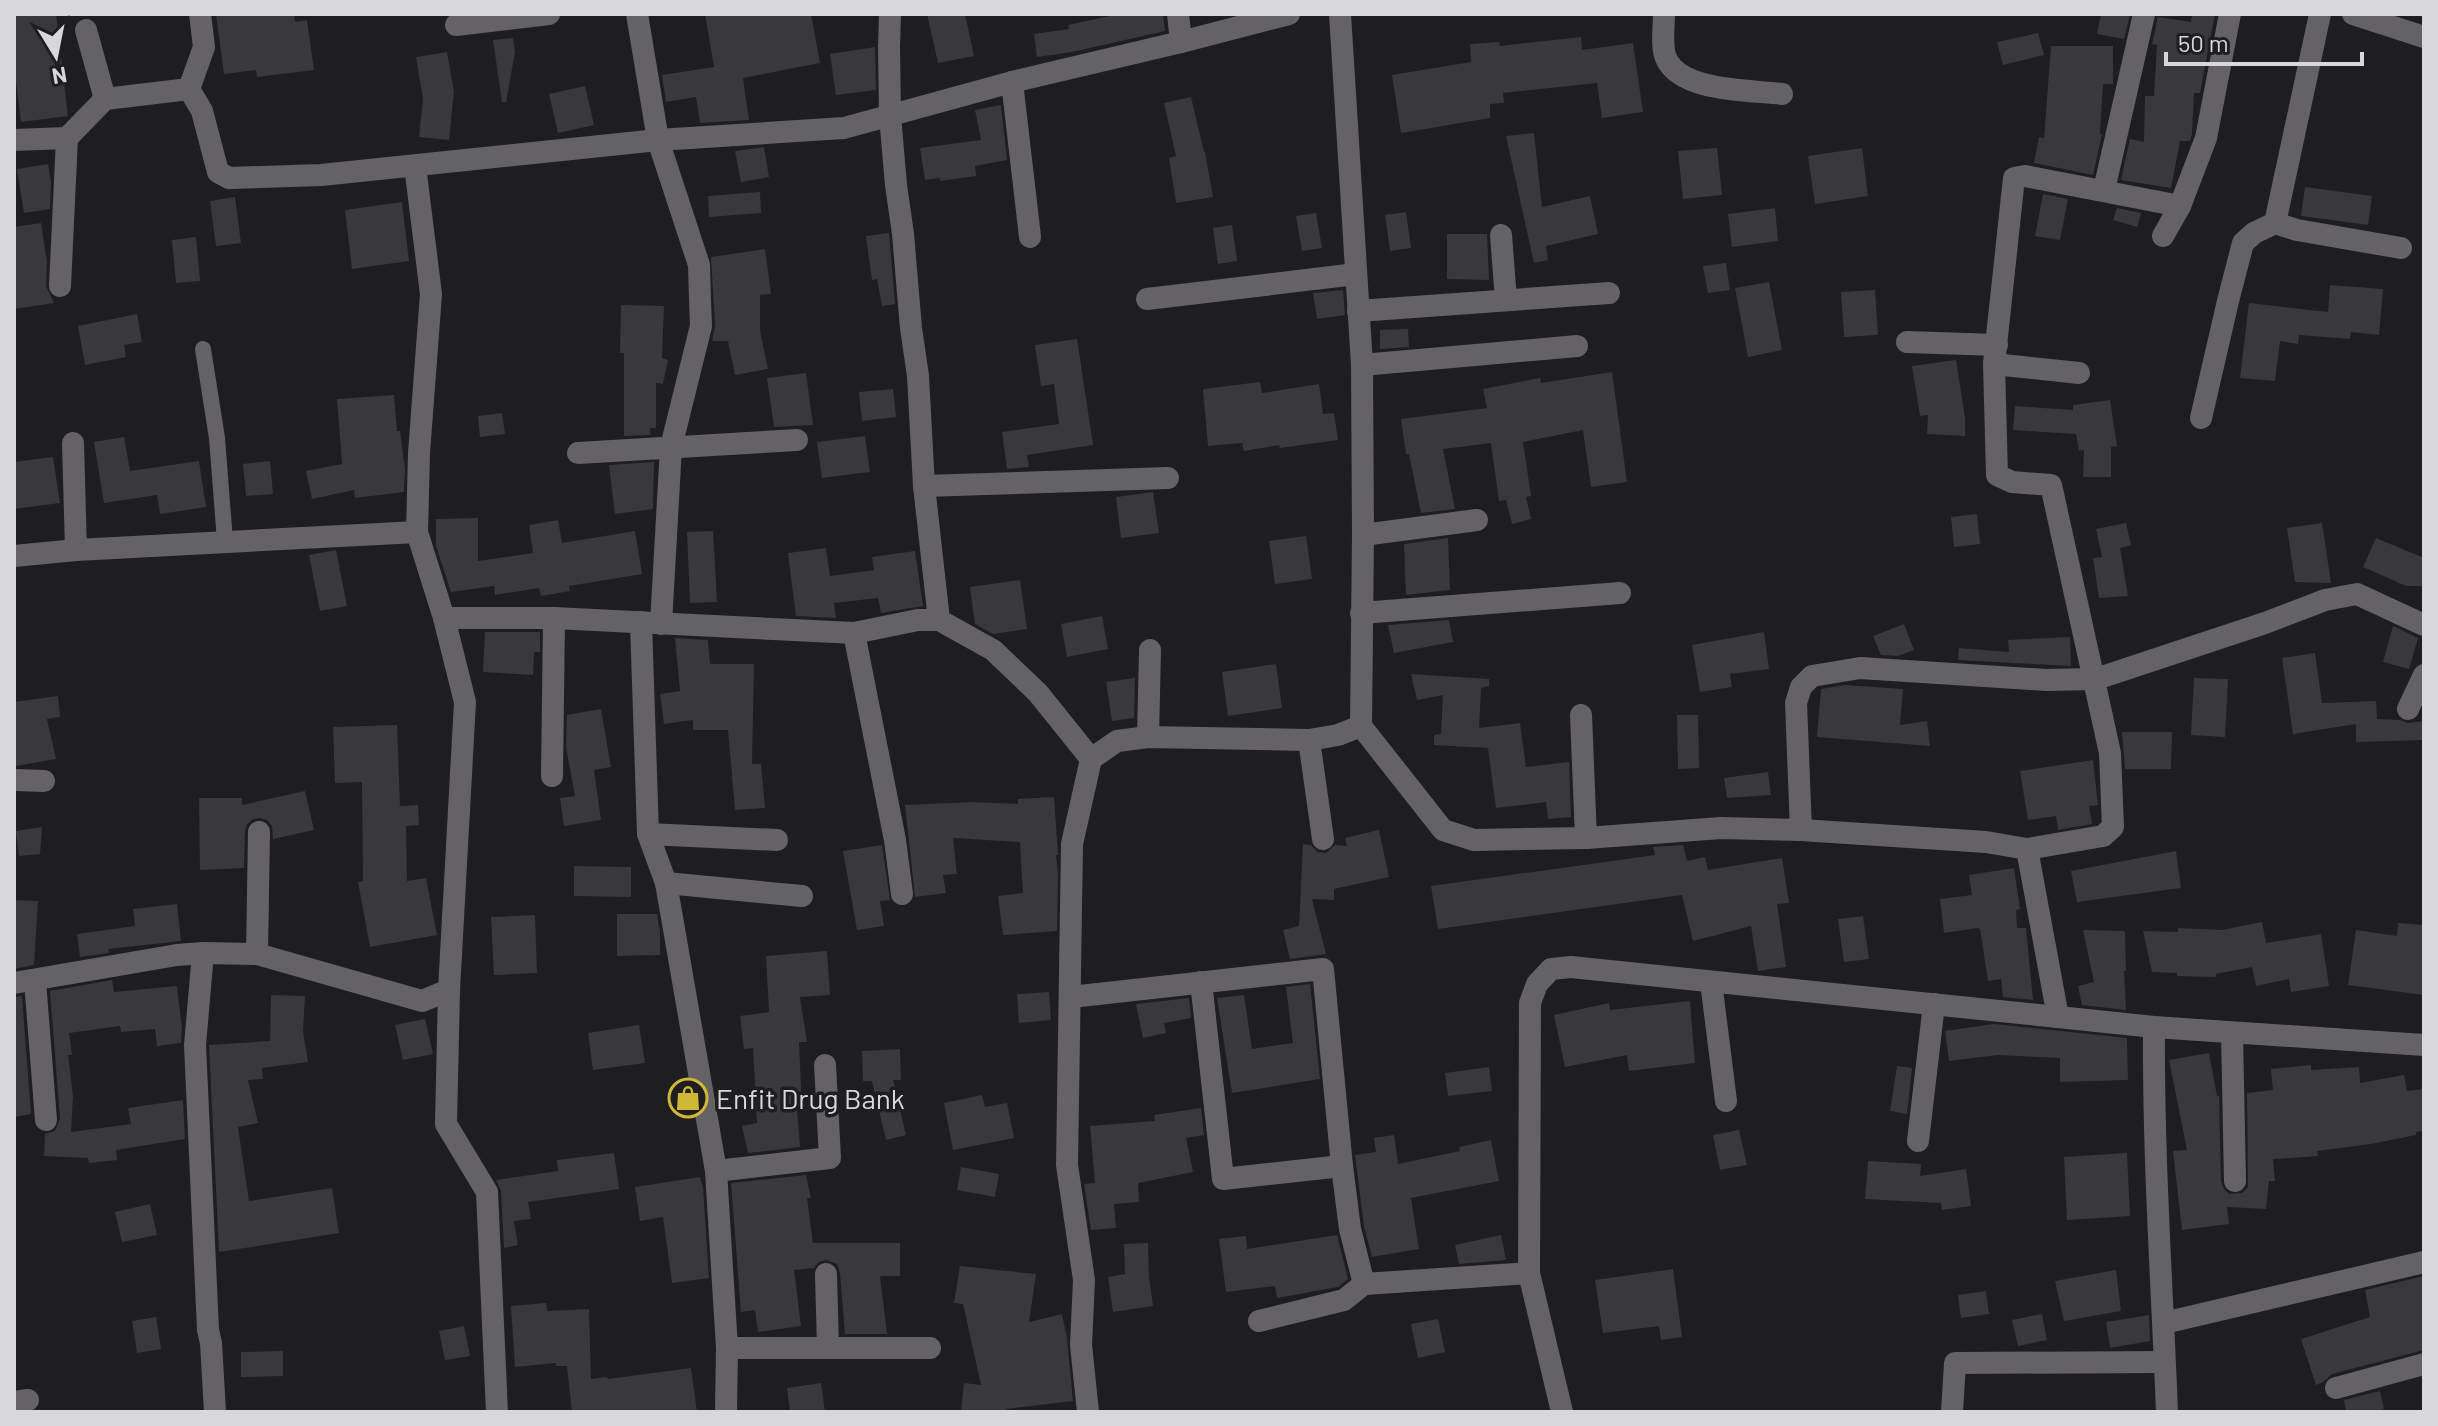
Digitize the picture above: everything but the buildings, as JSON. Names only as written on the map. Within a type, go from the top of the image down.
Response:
[{"type":"street","points":[[189,89],[204,47],[200,14]]},
{"type":"street","points":[[456,25],[549,14]]},
{"type":"street","points":[[637,14],[658,140],[699,265],[701,326],[671,447],[651,623],[648,834],[666,883],[716,1171],[727,1348],[726,1412]]},
{"type":"street","points":[[890,14],[890,116],[918,376],[924,486],[939,620]]},
{"type":"street","points":[[1178,14],[1181,42]]},
{"type":"street","points":[[189,89],[202,111],[218,172],[229,178],[321,175],[658,140],[844,128],[1012,82],[1289,14]]},
{"type":"street","points":[[1340,14],[1362,365],[1361,726],[1443,830],[1474,840],[1586,838],[1721,828],[1986,842],[2027,849],[2103,836],[2113,827],[2110,753],[2051,485],[2012,482],[1997,475],[1996,354],[2014,178],[2025,176],[2180,206]]},
{"type":"street","points":[[1664,14],[1665,57],[1676,72],[1698,84],[1782,94]]},
{"type":"street","points":[[2104,190],[2144,14]]},
{"type":"street","points":[[2163,236],[2180,206],[2206,138],[2230,14]]},
{"type":"street","points":[[2275,223],[2320,14]]},
{"type":"street","points":[[2353,14],[2424,37]]},
{"type":"street","points":[[86,30],[105,99]]},
{"type":"street","points":[[1012,82],[1030,237]]},
{"type":"street","points":[[60,286],[67,138],[105,99],[189,89]]},
{"type":"street","points":[[14,140],[67,138]]},
{"type":"street","points":[[415,166],[431,294],[419,453],[417,532],[444,618],[465,702],[449,990],[446,1124],[487,1192],[497,1412]]},
{"type":"street","points":[[2201,418],[2243,243],[2254,233],[2275,223],[2297,230],[2401,248]]},
{"type":"street","points":[[1501,235],[1506,300]]},
{"type":"street","points":[[1147,299],[1356,274]]},
{"type":"street","points":[[1358,311],[1609,293]]},
{"type":"street","points":[[1907,342],[1996,354],[2079,373]]},
{"type":"street","points":[[1362,365],[1577,346]]},
{"type":"street","points":[[578,453],[797,440]]},
{"type":"street","points":[[73,443],[76,550]]},
{"type":"street","points":[[924,486],[1168,478]]},
{"type":"street","points":[[1363,535],[1477,520]]},
{"type":"street","points":[[14,556],[225,541],[417,532]]},
{"type":"street","points":[[1361,613],[1620,593]]},
{"type":"street","points":[[1801,830],[1796,703],[1801,687],[1812,676],[1860,668],[2047,680],[2096,679],[2325,600],[2357,594],[2424,625]]},
{"type":"street","points":[[444,618],[554,618],[854,633],[918,620],[939,620],[993,650],[1038,693],[1091,759]]},
{"type":"street","points":[[552,776],[554,618]]},
{"type":"street","points":[[854,633],[895,840],[902,894]]},
{"type":"street","points":[[1148,737],[1150,650]]},
{"type":"street","points":[[2408,709],[2424,675]]},
{"type":"street","points":[[1581,715],[1586,838]]},
{"type":"street","points":[[1088,1412],[1081,1345],[1084,1280],[1067,1165],[1072,844],[1091,759],[1117,741],[1148,737],[1309,740],[1338,735],[1361,726]]},
{"type":"street","points":[[1309,740],[1323,839]]},
{"type":"street","points":[[14,780],[44,781]]},
{"type":"street","points":[[257,954],[259,832]]},
{"type":"street","points":[[648,834],[777,840]]},
{"type":"street","points":[[2027,849],[2058,1017]]},
{"type":"street","points":[[666,883],[802,896]]},
{"type":"street","points":[[203,953],[195,1045],[208,1330],[215,1412]]},
{"type":"street","points":[[46,1120],[24,982],[177,955],[257,954],[422,1001],[449,990]]},
{"type":"street","points":[[1562,1412],[1529,1273],[1530,1003],[1537,984],[1551,969],[1571,967],[2154,1027],[2424,1045]]},
{"type":"street","points":[[1071,997],[1323,969],[1350,1229],[1364,1284]]},
{"type":"street","points":[[1201,982],[1223,1179],[1342,1166]]},
{"type":"street","points":[[1711,982],[1726,1101]]},
{"type":"street","points":[[1918,1141],[1934,1004]]},
{"type":"street","points":[[2154,1027],[2158,1249],[2167,1412]]},
{"type":"street","points":[[2232,1033],[2235,1181]]},
{"type":"street","points":[[716,1171],[830,1158],[825,1065]]},
{"type":"street","points":[[2164,1323],[2424,1262]]},
{"type":"street","points":[[1259,1321],[1344,1300],[1364,1284],[1529,1273]]},
{"type":"street","points":[[826,1274],[828,1348]]},
{"type":"street","points":[[727,1348],[930,1348]]},
{"type":"street","points":[[1952,1412],[1955,1363],[2164,1362]]},
{"type":"street","points":[[2336,1388],[2424,1364]]},
{"type":"lane","points":[[203,349],[217,438],[225,541]]},
{"type":"place","name":"Enfit Drug Bank","points":[[688,1098]]}]
